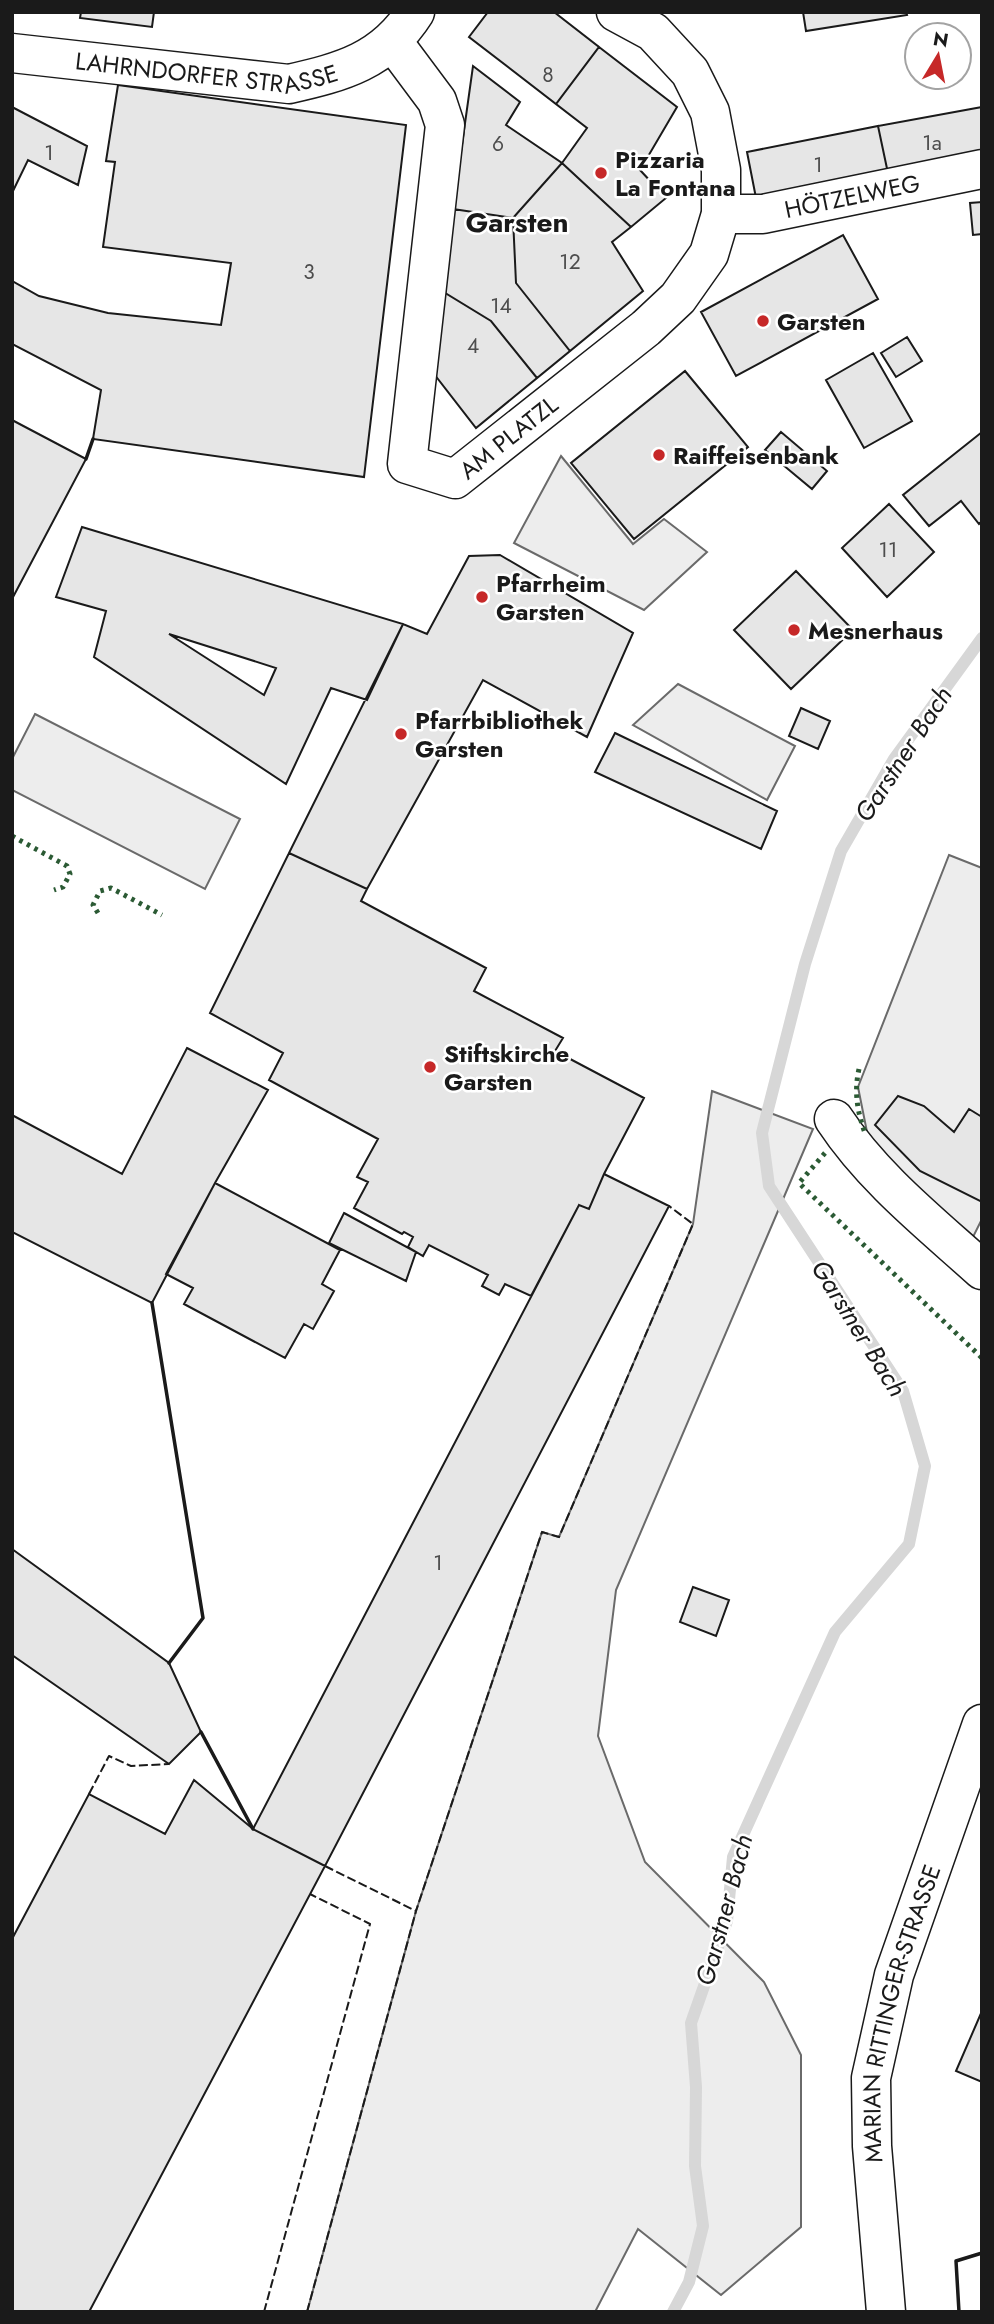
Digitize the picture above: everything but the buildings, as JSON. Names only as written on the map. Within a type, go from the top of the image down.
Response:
[{"type":"street","points":[[393,42],[415,12]]},
{"type":"street","name":"AM PLATZL","points":[[393,42],[437,101],[444,125],[407,464],[455,479],[646,328],[678,298],[709,254],[721,214],[721,170],[710,112],[666,22],[617,12]]},
{"type":"street","name":"LAHRNDORFER STRASSE","points":[[12,53],[289,84],[329,75],[359,64],[393,42]]},
{"type":"street","name":"HÖTZELWEG","points":[[721,214],[763,214],[982,169]]},
{"type":"street","points":[[834,1119],[853,1147],[899,1195],[982,1270]]},
{"type":"street","name":"MARIAN RITTINGER-STRASSE","points":[[886,2312],[872,2146],[871,2078],[894,1975],[982,1724]]},
{"type":"shaded area","points":[[561,456],[633,544],[664,519],[707,552],[644,610],[514,543]]},
{"type":"shaded area","points":[[678,684],[795,746],[767,800],[633,725]]},
{"type":"shaded area","points":[[35,714],[240,819],[205,889],[12,790],[12,759]]},
{"type":"shaded area","points":[[949,855],[982,868],[982,1219],[972,1239],[932,1203],[868,1137],[858,1087]]},
{"type":"shaded area","points":[[712,1091],[813,1129],[616,1590],[598,1736],[645,1862],[764,1982],[801,2055],[801,2227],[721,2295],[638,2229],[595,2312],[307,2312],[416,1911],[542,1532],[559,1537],[693,1224]]},
{"type":"waterway","name":"Garstner Bach","points":[[673,2312],[689,2282],[703,2226],[695,2166],[696,2087],[691,2023],[727,1921],[733,1857],[835,1632],[909,1544],[925,1466],[903,1391],[769,1186],[762,1133],[805,964],[841,851],[894,759],[982,638]]},
{"type":"hedge","points":[[12,836],[67,866],[70,874],[63,887],[54,890]]},
{"type":"hedge","points":[[98,913],[93,905],[100,891],[111,888],[162,915]]},
{"type":"hedge","points":[[859,1069],[857,1101],[865,1133]]},
{"type":"hedge","points":[[825,1153],[799,1183],[982,1358]]},
{"type":"fence","points":[[307,2312],[416,1911],[542,1532],[559,1537],[693,1224],[669,1206]]},
{"type":"fence","points":[[89,1794],[109,1756],[131,1766],[169,1764]]},
{"type":"fence","points":[[325,1866],[416,1911]]},
{"type":"fence","points":[[264,2312],[370,1924],[310,1894]]},
{"type":"wall","points":[[86,459],[93,439]]},
{"type":"wall","points":[[152,1303],[203,1618],[169,1663]]},
{"type":"wall","points":[[201,1732],[253,1829]]},
{"type":"wall","points":[[959,2312],[956,2261],[982,2253]]},
{"type":"place","name":"Pizzaria La Fontana","points":[[601,173]]},
{"type":"place","name":"Garsten","points":[[763,321]]},
{"type":"place","name":"Raiffeisenbank","points":[[659,455]]},
{"type":"place","name":"Pfarrheim Garsten","points":[[482,597]]},
{"type":"place","name":"Mesnerhaus","points":[[794,630]]},
{"type":"place","name":"Pfarrbibliothek Garsten","points":[[401,734]]},
{"type":"place","name":"Stiftskirche Garsten","points":[[430,1067]]},
{"type":"district","name":"Garsten","points":[[517,222]]}]
